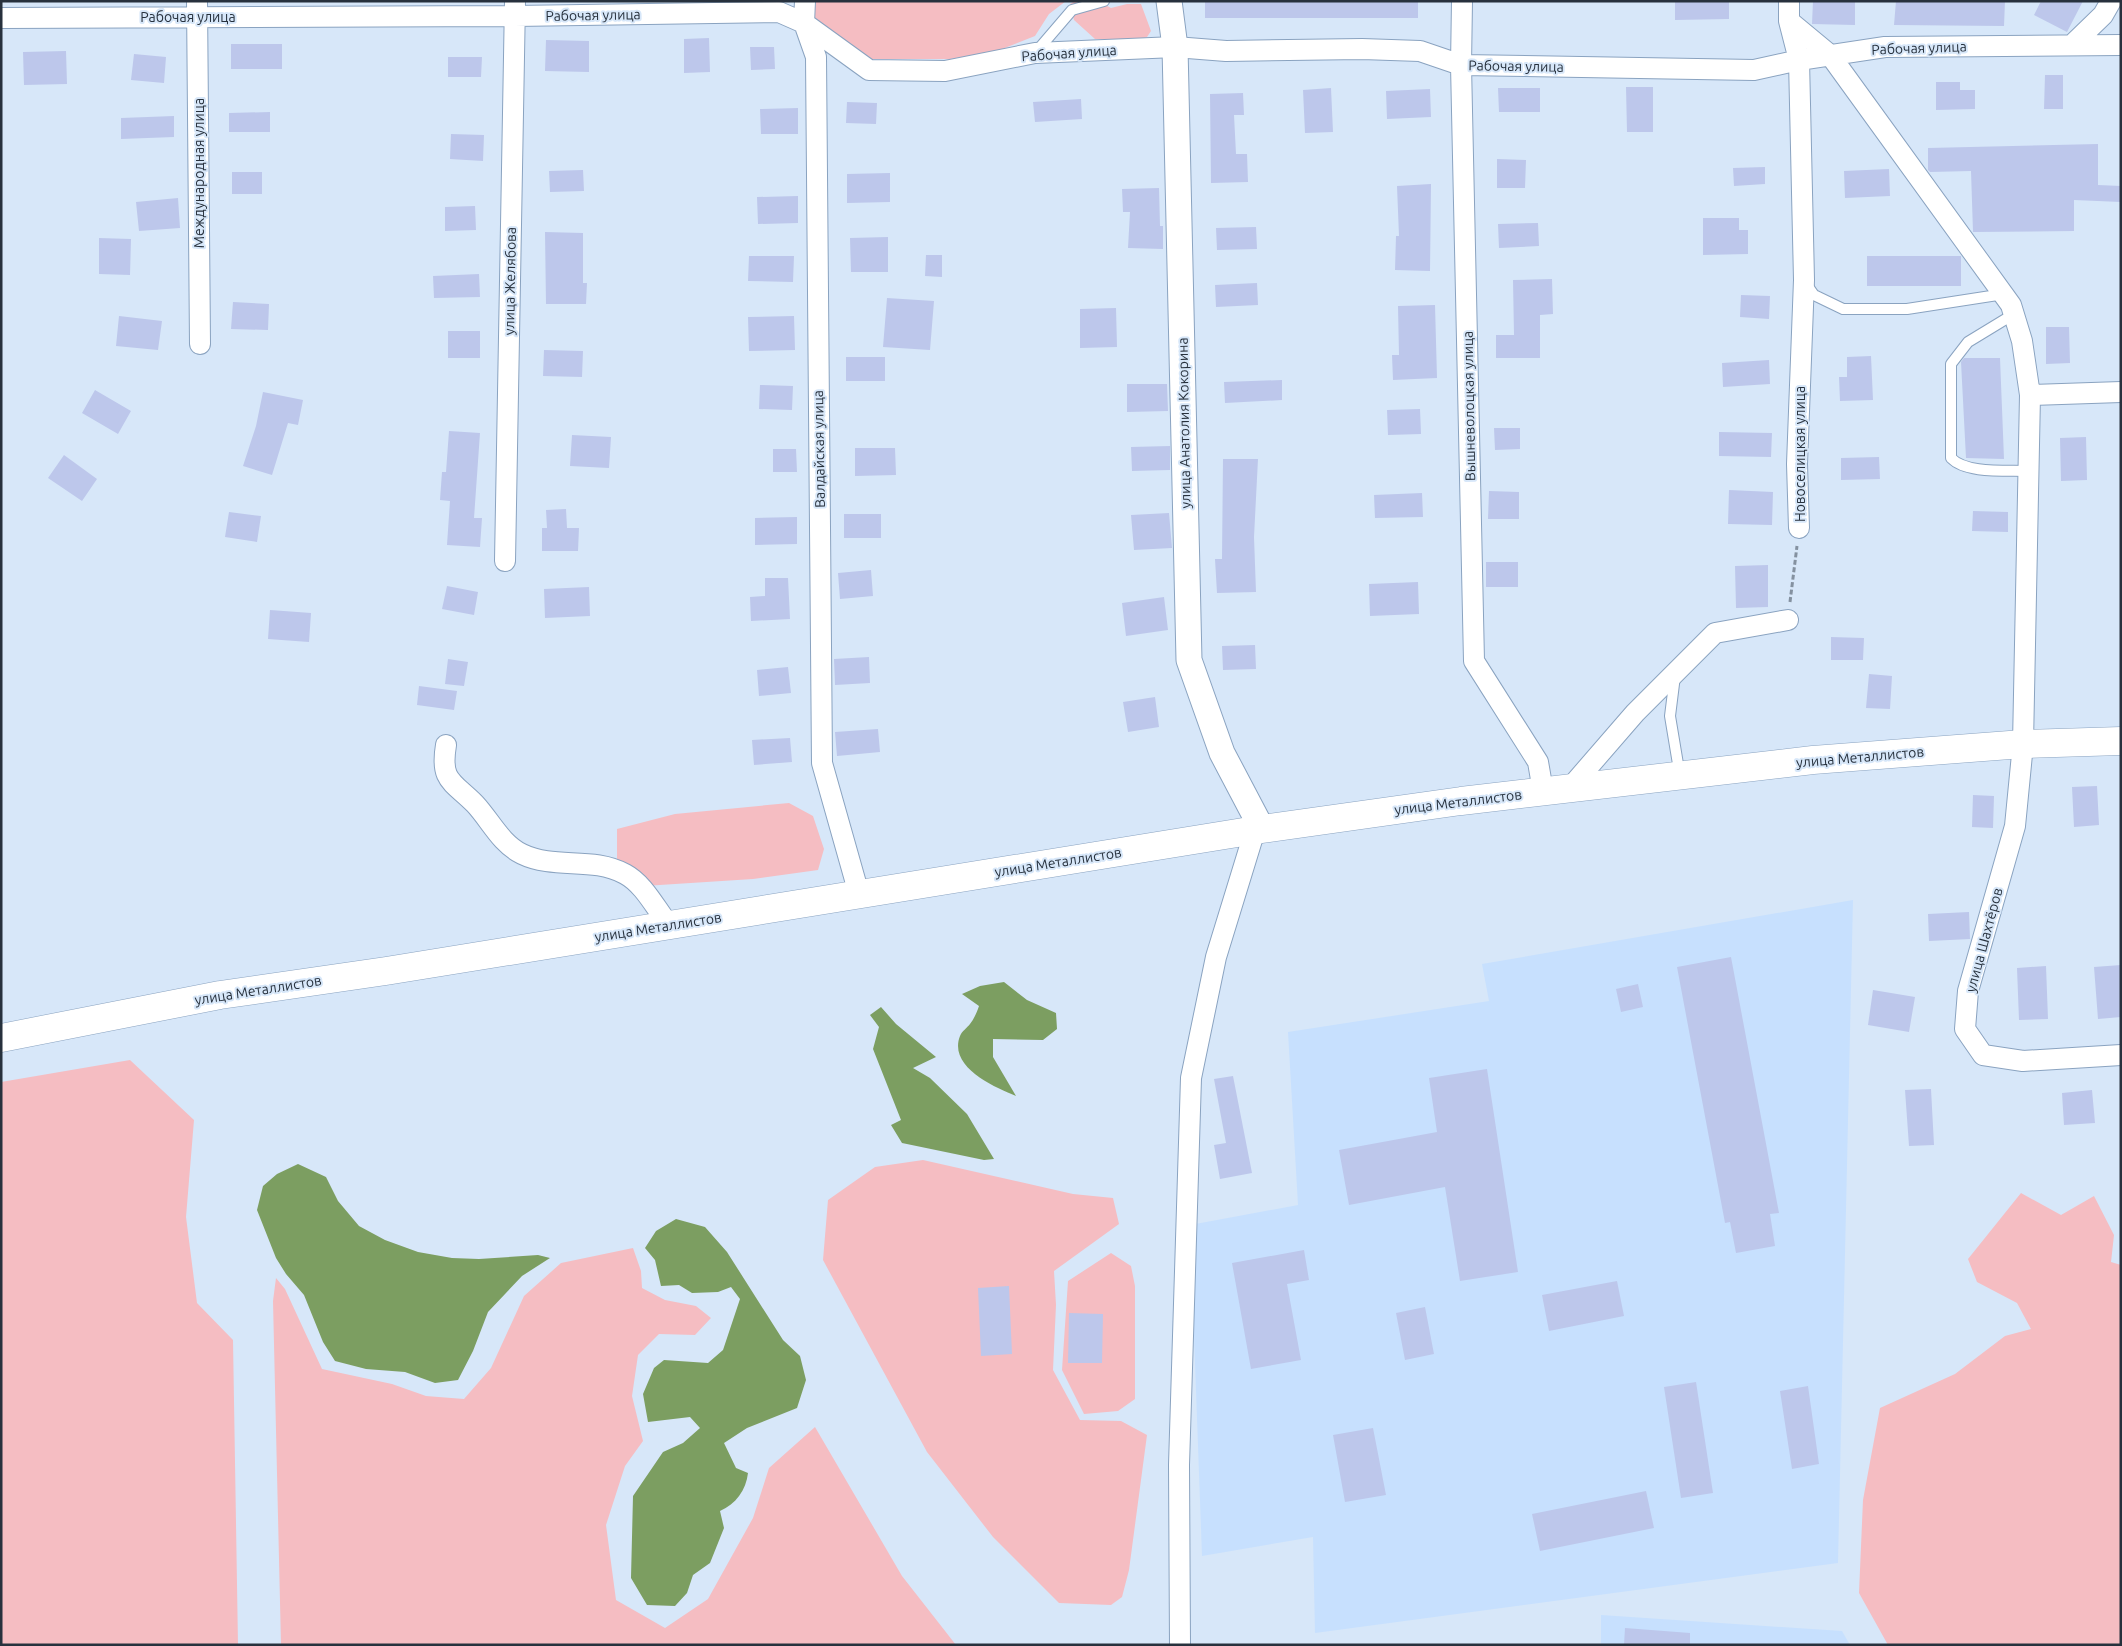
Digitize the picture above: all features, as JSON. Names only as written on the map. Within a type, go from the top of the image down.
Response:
[{"type":"main road","name":"улица Металлистов","points":[[1,1038],[220,995],[669,925],[1259,829],[1570,788],[1813,760],[2023,744],[2121,741]]},
{"type":"street","name":"Валдайская улица","points":[[805,1],[804,23],[816,57],[822,763],[859,894]]},
{"type":"street","name":"улица Анатолия Кокорина","points":[[1169,1],[1176,47],[1189,660],[1222,753],[1259,829]]},
{"type":"street","name":"Вышневолоцкая улица","points":[[1462,1],[1461,65],[1474,661],[1538,762],[1543,792]]},
{"type":"street","name":"Новоселицкая улица","points":[[1790,1],[1789,21],[1799,60],[1804,280],[1798,464],[1799,528]]},
{"type":"street","points":[[2072,45],[2103,15],[2111,1]]},
{"type":"street","name":"Рабочая улица","points":[[1,18],[198,9],[515,9],[779,12],[804,23],[869,70],[945,71],[1035,53],[1176,47],[1226,51],[1420,51],[1461,65],[1754,70],[1799,60],[1885,47],[2121,45]]},
{"type":"street","name":"Международная улица","points":[[198,9],[200,344]]},
{"type":"street","name":"улица Желябова","points":[[505,561],[515,9]]},
{"type":"street","name":"улица Шахтёров","points":[[1789,21],[1830,55],[2004,294],[2011,305],[2022,341],[2030,395],[2023,744],[2015,826],[1968,991],[1965,1029],[1983,1054],[2023,1061],[2121,1055]]},
{"type":"street","points":[[2030,395],[2121,392]]},
{"type":"street","points":[[1570,788],[1635,713],[1715,632],[1788,620]]},
{"type":"street","points":[[446,745],[443,763],[449,782],[476,805],[503,839],[515,849],[545,861],[561,864],[594,864],[614,869],[636,882],[669,925]]},
{"type":"street","points":[[1180,1645],[1179,1465],[1191,1078],[1216,957],[1259,829]]},
{"type":"lane","points":[[1035,53],[1072,10],[1104,1]]},
{"type":"lane","points":[[1804,280],[1814,295],[1843,309],[1907,310],[2004,294]]},
{"type":"lane","points":[[2014,314],[1968,342],[1951,364],[1951,458],[1957,464],[1968,468],[2028,471]]},
{"type":"lane","points":[[1675,673],[1670,716],[1680,776]]},
{"type":"path","name":"Новоселицкая улица","points":[[1788,620],[1799,528]]},
{"type":"shaded area","points":[[816,1],[1066,1],[1049,14],[1035,36],[997,51],[950,59],[869,59],[841,42],[813,17]]},
{"type":"shaded area","points":[[1075,1],[1098,1],[1111,8],[1127,4],[1141,4],[1151,31],[1147,37],[1136,41],[1095,39],[1074,20],[1070,4]]},
{"type":"shaded area","points":[[789,803],[813,816],[824,849],[818,870],[753,879],[644,886],[617,859],[617,829],[675,814]]},
{"type":"shaded area","points":[[1853,900],[1838,1563],[1315,1633],[1313,1537],[1202,1556],[1190,1225],[1298,1205],[1288,1032],[1489,1001],[1482,964]]},
{"type":"shaded area","points":[[1004,982],[1027,1000],[1056,1013],[1057,1029],[1043,1040],[993,1039],[993,1057],[1016,1096],[996,1087],[975,1074],[961,1057],[958,1047],[961,1034],[973,1020],[979,1006],[962,994],[980,986]]},
{"type":"shaded area","points":[[881,1007],[896,1024],[936,1057],[913,1068],[930,1078],[967,1114],[994,1159],[984,1160],[902,1143],[891,1125],[901,1120],[873,1049],[879,1027],[870,1015]]},
{"type":"shaded area","points":[[130,1060],[194,1120],[186,1217],[197,1303],[233,1340],[238,1645],[1,1645],[1,1082]]},
{"type":"shaded area","points":[[923,1160],[1073,1194],[1113,1198],[1119,1224],[1054,1271],[1056,1305],[1053,1370],[1080,1420],[1121,1421],[1147,1435],[1129,1570],[1122,1597],[1111,1605],[1059,1603],[993,1537],[927,1452],[823,1260],[828,1200],[875,1167]]},
{"type":"shaded area","points":[[298,1164],[326,1177],[338,1201],[359,1226],[385,1240],[418,1252],[452,1258],[479,1259],[538,1255],[550,1258],[522,1276],[488,1312],[473,1351],[458,1380],[435,1383],[405,1372],[366,1369],[335,1361],[323,1342],[304,1295],[286,1274],[276,1258],[257,1210],[263,1186],[277,1174]]},
{"type":"shaded area","points":[[2021,1193],[2061,1215],[2094,1196],[2114,1235],[2111,1262],[2121,1265],[2121,1645],[1888,1645],[1859,1593],[1863,1500],[1880,1408],[1955,1374],[2005,1336],[2031,1329],[2017,1303],[1977,1282],[1968,1259]]},
{"type":"shaded area","points":[[676,1219],[705,1227],[727,1252],[783,1340],[800,1356],[806,1380],[797,1408],[747,1428],[724,1443],[736,1468],[748,1473],[745,1485],[739,1496],[720,1511],[724,1528],[710,1563],[693,1575],[687,1593],[675,1606],[647,1605],[631,1578],[633,1496],[663,1452],[683,1443],[700,1428],[690,1417],[648,1422],[643,1394],[654,1368],[664,1360],[708,1363],[723,1350],[740,1299],[731,1287],[718,1292],[692,1293],[679,1285],[661,1286],[655,1260],[645,1248],[656,1231]]},
{"type":"shaded area","points":[[633,1248],[641,1271],[642,1288],[665,1300],[696,1306],[711,1318],[695,1335],[659,1334],[638,1355],[632,1396],[643,1441],[625,1466],[606,1525],[616,1600],[665,1628],[708,1599],[753,1518],[769,1468],[815,1427],[902,1576],[956,1645],[281,1645],[273,1301],[276,1278],[285,1289],[322,1369],[392,1384],[426,1396],[464,1399],[491,1368],[524,1296],[561,1263]]},
{"type":"shaded area","points":[[1111,1253],[1131,1266],[1135,1286],[1135,1399],[1118,1411],[1084,1414],[1062,1370],[1068,1281]]},
{"type":"shaded area","points":[[1601,1615],[1842,1631],[1850,1645],[1601,1645]]},
{"type":"building","points":[[1205,1],[1418,1],[1418,18],[1205,18]]},
{"type":"building","points":[[1675,1],[1729,1],[1729,19],[1675,20]]},
{"type":"building","points":[[1813,1],[1855,1],[1855,25],[1812,24]]},
{"type":"building","points":[[1896,1],[2005,1],[2004,26],[1894,25]]},
{"type":"building","points":[[2041,1],[2083,1],[2067,32],[2034,15]]},
{"type":"building","points":[[709,38],[710,72],[684,73],[684,39]]},
{"type":"building","points":[[546,40],[589,41],[589,72],[545,71]]},
{"type":"building","points":[[231,44],[282,44],[282,69],[231,69]]},
{"type":"building","points":[[750,47],[774,47],[775,69],[751,70]]},
{"type":"building","points":[[66,51],[67,84],[24,85],[23,52]]},
{"type":"building","points":[[134,54],[166,57],[164,83],[131,80]]},
{"type":"building","points":[[448,57],[482,57],[481,77],[448,77]]},
{"type":"building","points":[[2045,75],[2063,75],[2063,109],[2044,109]]},
{"type":"building","points":[[1936,82],[1960,82],[1960,90],[1975,90],[1975,109],[1936,110]]},
{"type":"building","points":[[1626,87],[1653,87],[1653,132],[1627,132]]},
{"type":"building","points":[[1331,88],[1333,132],[1305,133],[1303,90]]},
{"type":"building","points":[[1498,88],[1540,88],[1540,112],[1499,112]]},
{"type":"building","points":[[1430,89],[1431,117],[1387,119],[1386,91]]},
{"type":"building","points":[[1243,93],[1244,115],[1234,115],[1236,154],[1247,154],[1248,182],[1211,183],[1210,94]]},
{"type":"building","points":[[1081,99],[1082,119],[1035,122],[1033,102]]},
{"type":"building","points":[[847,102],[877,103],[876,124],[846,123]]},
{"type":"building","points":[[798,108],[798,134],[761,134],[760,109]]},
{"type":"building","points":[[270,112],[270,132],[229,132],[229,113]]},
{"type":"building","points":[[174,116],[174,137],[121,139],[121,118]]},
{"type":"building","points":[[451,134],[484,135],[483,161],[450,159]]},
{"type":"building","points":[[2098,144],[2098,185],[2121,186],[2121,202],[2074,200],[2074,231],[1973,232],[1971,171],[1930,172],[1928,170],[1928,148]]},
{"type":"building","points":[[1497,159],[1526,160],[1525,188],[1497,188]]},
{"type":"building","points":[[1765,167],[1765,184],[1734,186],[1733,168]]},
{"type":"building","points":[[1889,169],[1890,196],[1845,198],[1844,171]]},
{"type":"building","points":[[583,170],[584,191],[550,192],[549,171]]},
{"type":"building","points":[[232,172],[262,172],[262,194],[232,194]]},
{"type":"building","points":[[890,173],[890,202],[847,203],[847,174]]},
{"type":"building","points":[[1431,184],[1430,271],[1395,270],[1396,236],[1399,236],[1397,186]]},
{"type":"building","points":[[1159,188],[1160,226],[1163,226],[1163,249],[1128,248],[1130,212],[1123,212],[1122,189]]},
{"type":"building","points":[[798,196],[798,223],[758,224],[757,197]]},
{"type":"building","points":[[178,198],[180,228],[139,231],[136,202]]},
{"type":"building","points":[[475,206],[476,230],[445,231],[445,207]]},
{"type":"building","points":[[1703,218],[1739,218],[1739,230],[1748,230],[1748,254],[1703,255]]},
{"type":"building","points":[[1538,223],[1539,246],[1499,248],[1498,224]]},
{"type":"building","points":[[1256,227],[1257,249],[1217,250],[1216,228]]},
{"type":"building","points":[[545,232],[583,233],[583,283],[587,283],[586,304],[546,304]]},
{"type":"building","points":[[888,237],[888,272],[851,272],[850,238]]},
{"type":"building","points":[[99,238],[131,239],[130,275],[99,274]]},
{"type":"building","points":[[926,255],[942,255],[942,277],[925,276]]},
{"type":"building","points":[[749,256],[794,256],[793,282],[748,281]]},
{"type":"building","points":[[1867,256],[1961,256],[1961,286],[1867,286]]},
{"type":"building","points":[[479,274],[480,297],[434,298],[433,276]]},
{"type":"building","points":[[1552,279],[1553,314],[1540,315],[1540,358],[1496,358],[1496,335],[1514,335],[1513,280]]},
{"type":"building","points":[[1257,283],[1258,305],[1216,307],[1215,285]]},
{"type":"building","points":[[1741,295],[1770,296],[1769,319],[1740,317]]},
{"type":"building","points":[[887,298],[934,301],[930,350],[883,347]]},
{"type":"building","points":[[233,302],[269,304],[268,330],[231,329]]},
{"type":"building","points":[[1435,305],[1437,378],[1393,380],[1392,355],[1399,355],[1398,306]]},
{"type":"building","points":[[1116,308],[1117,347],[1080,348],[1080,309]]},
{"type":"building","points":[[119,316],[162,321],[158,350],[116,346]]},
{"type":"building","points":[[794,316],[795,350],[749,351],[748,317]]},
{"type":"building","points":[[2046,327],[2069,327],[2070,363],[2046,364]]},
{"type":"building","points":[[448,331],[480,331],[480,358],[448,358]]},
{"type":"building","points":[[544,350],[583,351],[582,377],[543,376]]},
{"type":"building","points":[[1871,356],[1873,400],[1840,401],[1839,377],[1847,377],[1847,357]]},
{"type":"building","points":[[846,357],[885,357],[885,381],[846,381]]},
{"type":"building","points":[[1964,358],[2000,358],[2004,459],[1966,458],[1961,362]]},
{"type":"building","points":[[1769,360],[1770,384],[1723,387],[1722,363]]},
{"type":"building","points":[[1282,380],[1282,400],[1225,403],[1224,382]]},
{"type":"building","points":[[1127,384],[1167,384],[1168,411],[1127,412]]},
{"type":"building","points":[[760,385],[793,386],[792,410],[759,409]]},
{"type":"building","points":[[95,390],[131,411],[118,434],[82,413]]},
{"type":"building","points":[[263,392],[303,400],[298,425],[288,423],[272,475],[243,466],[256,426]]},
{"type":"building","points":[[1420,409],[1421,434],[1388,435],[1387,410]]},
{"type":"building","points":[[1494,428],[1520,428],[1520,449],[1495,450]]},
{"type":"building","points":[[449,431],[480,433],[474,518],[482,518],[480,547],[447,545],[450,501],[440,500],[442,472],[446,472]]},
{"type":"building","points":[[1719,432],[1772,433],[1771,457],[1719,456]]},
{"type":"building","points":[[572,435],[611,437],[609,468],[570,466]]},
{"type":"building","points":[[2086,437],[2087,480],[2061,481],[2060,438]]},
{"type":"building","points":[[1170,446],[1170,470],[1132,471],[1131,447]]},
{"type":"building","points":[[855,448],[895,448],[896,475],[855,476]]},
{"type":"building","points":[[773,449],[796,449],[797,472],[773,472]]},
{"type":"building","points":[[64,455],[97,479],[82,501],[48,478]]},
{"type":"building","points":[[1879,457],[1880,479],[1841,480],[1841,458]]},
{"type":"building","points":[[1223,459],[1258,459],[1254,537],[1256,592],[1217,593],[1215,559],[1222,559]]},
{"type":"building","points":[[1729,490],[1773,492],[1772,525],[1728,524]]},
{"type":"building","points":[[1489,491],[1519,492],[1519,519],[1488,519]]},
{"type":"building","points":[[1422,493],[1423,517],[1375,518],[1374,495]]},
{"type":"building","points":[[566,509],[567,528],[579,528],[578,551],[542,551],[542,528],[547,528],[546,510]]},
{"type":"building","points":[[1973,511],[2008,512],[2008,532],[1972,531]]},
{"type":"building","points":[[229,512],[261,516],[257,542],[225,537]]},
{"type":"building","points":[[1169,513],[1172,548],[1134,550],[1131,515]]},
{"type":"building","points":[[844,514],[881,514],[881,538],[844,538]]},
{"type":"building","points":[[797,517],[797,544],[755,545],[755,518]]},
{"type":"building","points":[[1486,562],[1518,562],[1518,587],[1486,587]]},
{"type":"building","points":[[1768,565],[1768,607],[1736,608],[1735,566]]},
{"type":"building","points":[[871,570],[873,596],[840,599],[838,573]]},
{"type":"building","points":[[765,578],[788,578],[790,619],[751,621],[750,597],[765,596]]},
{"type":"building","points":[[1418,582],[1419,614],[1370,616],[1369,584]]},
{"type":"building","points":[[447,586],[478,592],[474,615],[442,609]]},
{"type":"building","points":[[589,587],[590,616],[545,618],[544,589]]},
{"type":"building","points":[[1164,597],[1168,630],[1126,636],[1122,603]]},
{"type":"building","points":[[270,610],[311,613],[309,642],[268,639]]},
{"type":"building","points":[[1831,637],[1864,638],[1863,660],[1831,660]]},
{"type":"building","points":[[1255,645],[1256,669],[1223,670],[1222,646]]},
{"type":"building","points":[[869,657],[870,683],[835,685],[834,659]]},
{"type":"building","points":[[448,659],[468,662],[464,686],[445,684]]},
{"type":"building","points":[[788,667],[791,693],[759,696],[757,670]]},
{"type":"building","points":[[1869,674],[1892,676],[1890,709],[1866,708]]},
{"type":"building","points":[[419,686],[457,691],[454,710],[417,705]]},
{"type":"building","points":[[1155,697],[1159,727],[1128,732],[1123,702]]},
{"type":"building","points":[[878,729],[880,752],[837,756],[835,732]]},
{"type":"building","points":[[790,738],[792,762],[754,765],[752,740]]},
{"type":"building","points":[[2097,786],[2099,825],[2074,827],[2072,787]]},
{"type":"building","points":[[1973,795],[1994,796],[1993,828],[1972,827]]},
{"type":"building","points":[[1969,912],[1970,939],[1929,941],[1928,914]]},
{"type":"building","points":[[1731,957],[1779,1213],[1770,1214],[1775,1246],[1736,1253],[1730,1222],[1725,1223],[1677,967]]},
{"type":"building","points":[[2121,965],[2121,1017],[2098,1019],[2094,967]]},
{"type":"building","points":[[2046,966],[2048,1019],[2019,1020],[2017,968]]},
{"type":"building","points":[[1638,984],[1643,1007],[1621,1012],[1616,989]]},
{"type":"building","points":[[1873,990],[1915,997],[1909,1032],[1868,1025]]},
{"type":"building","points":[[1487,1069],[1518,1272],[1460,1281],[1445,1187],[1349,1205],[1339,1150],[1437,1132],[1429,1078]]},
{"type":"building","points":[[1233,1076],[1252,1173],[1220,1179],[1214,1145],[1226,1143],[1214,1079]]},
{"type":"building","points":[[1931,1089],[1934,1145],[1909,1146],[1905,1090]]},
{"type":"building","points":[[2092,1090],[2095,1123],[2064,1125],[2062,1093]]},
{"type":"building","points":[[1304,1250],[1309,1280],[1287,1284],[1301,1360],[1251,1369],[1232,1263]]},
{"type":"building","points":[[1617,1281],[1624,1316],[1549,1331],[1542,1295]]},
{"type":"building","points":[[1009,1286],[1012,1354],[981,1356],[978,1288]]},
{"type":"building","points":[[1425,1307],[1434,1354],[1405,1360],[1396,1313]]},
{"type":"building","points":[[1069,1313],[1103,1314],[1102,1363],[1068,1363]]},
{"type":"building","points":[[1696,1382],[1713,1493],[1681,1498],[1664,1387]]},
{"type":"building","points":[[1808,1386],[1819,1464],[1792,1469],[1780,1391]]},
{"type":"building","points":[[1373,1428],[1386,1495],[1345,1502],[1333,1435]]},
{"type":"building","points":[[1646,1491],[1654,1528],[1540,1551],[1532,1514]]},
{"type":"building","points":[[1625,1628],[1690,1633],[1690,1645],[1624,1645]]}]
